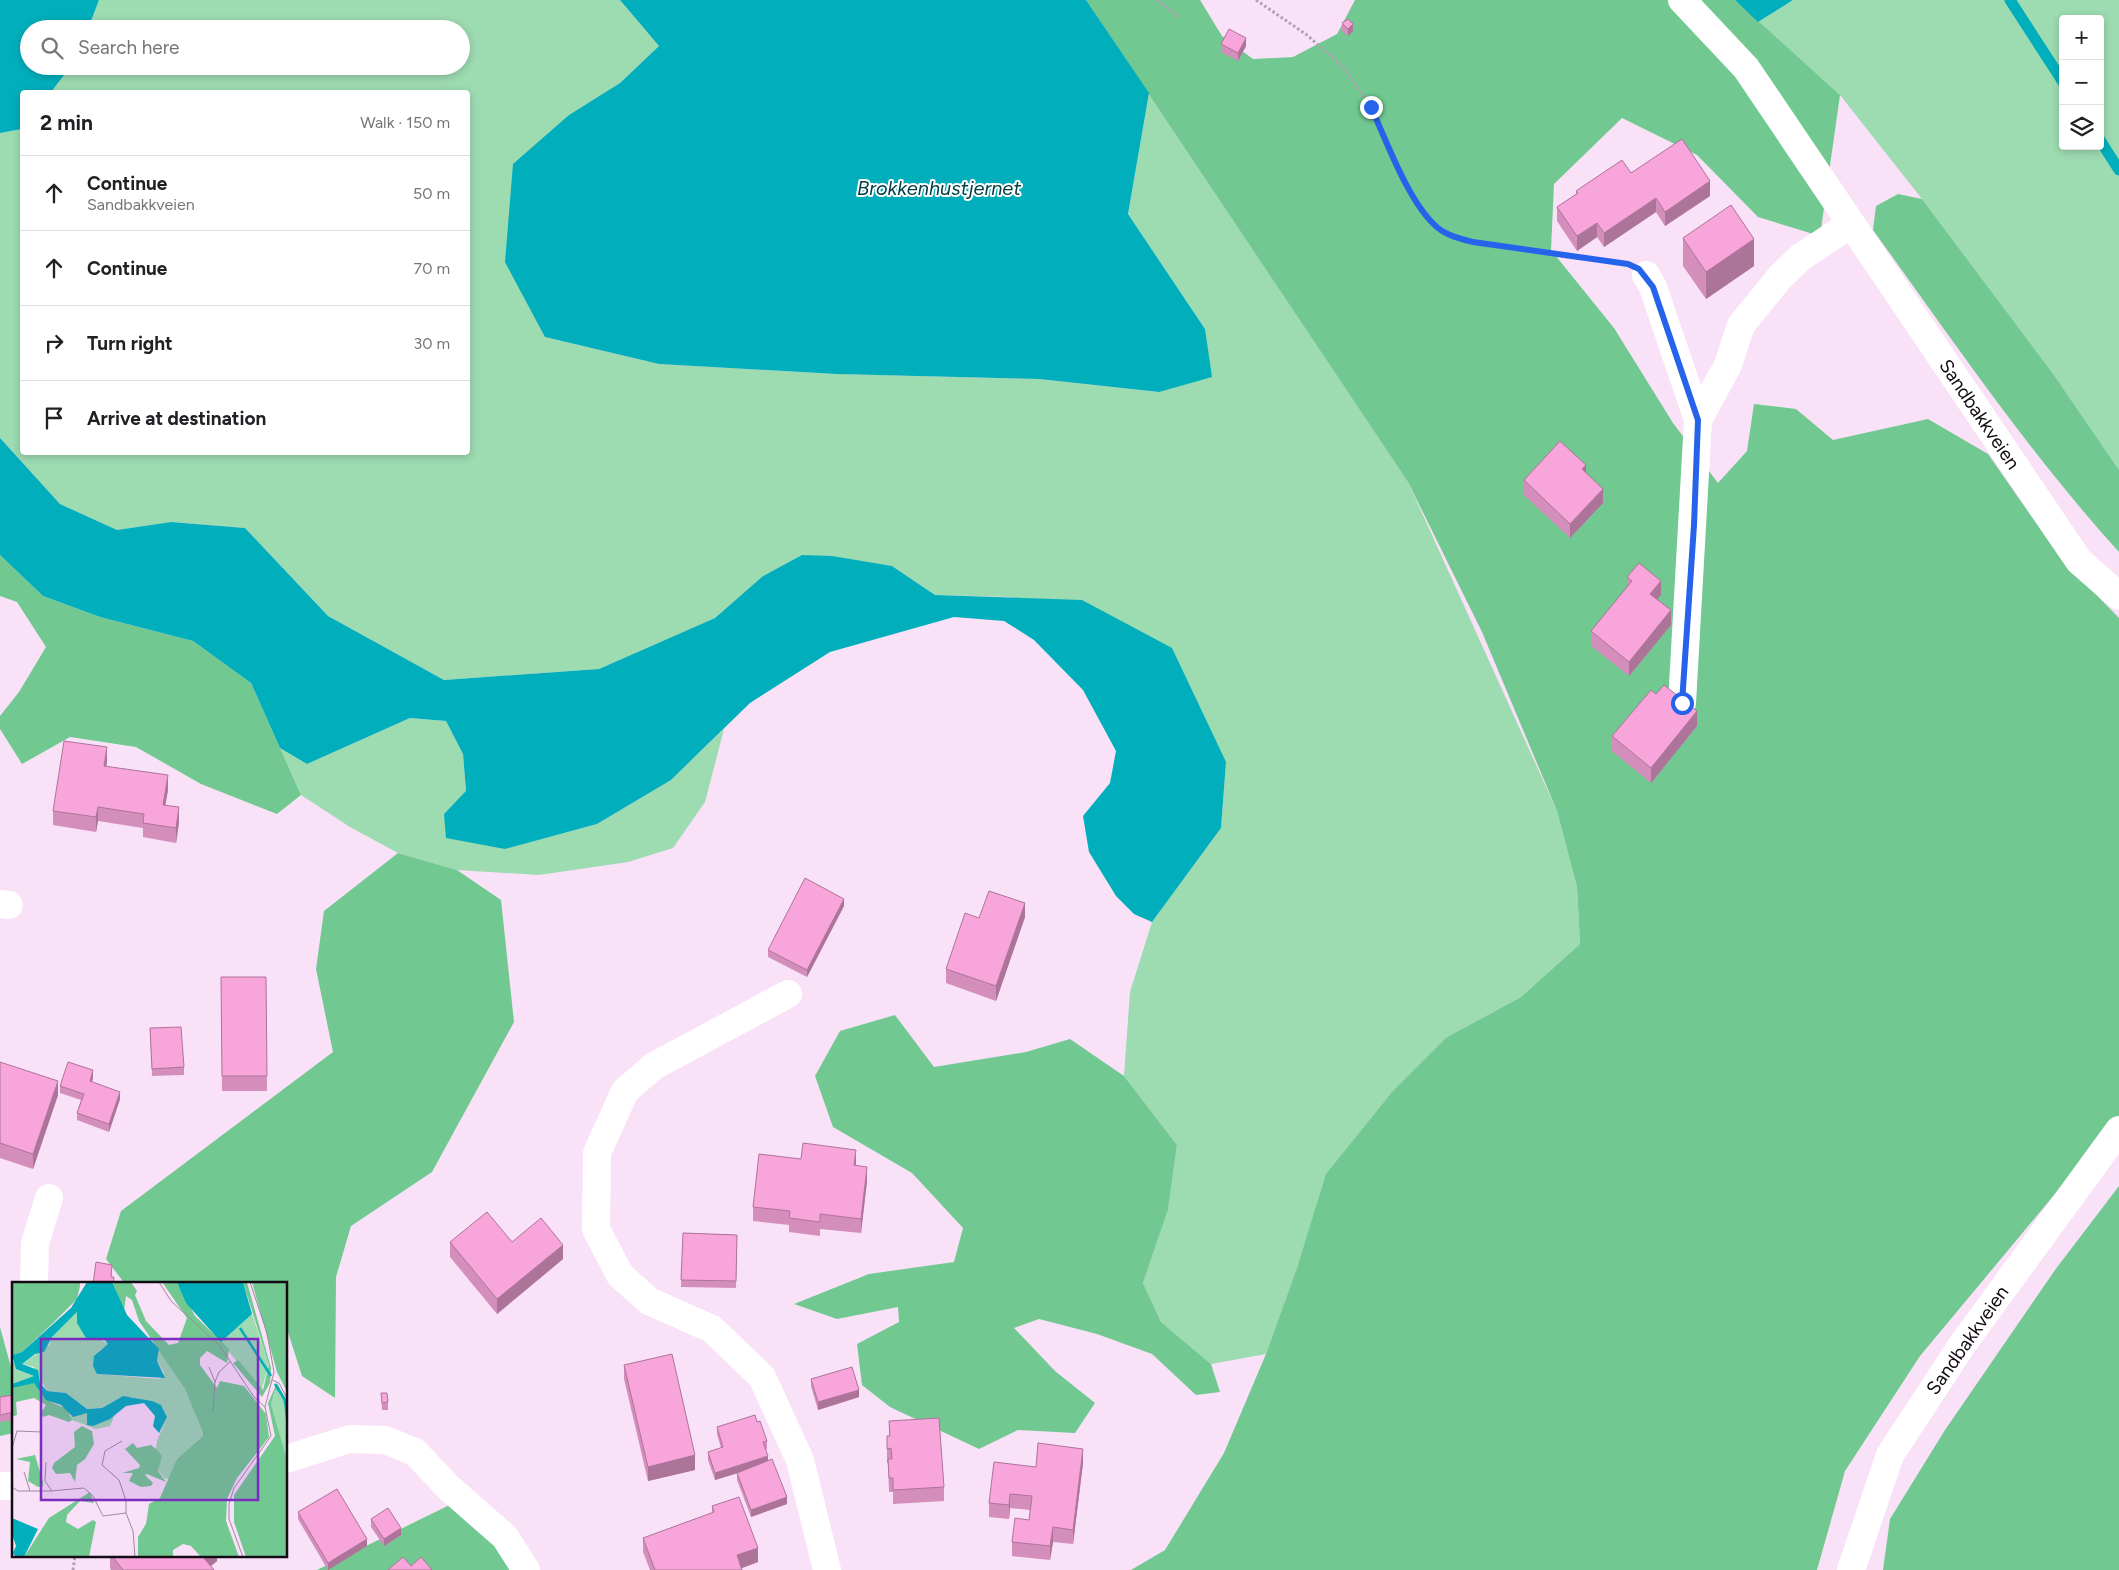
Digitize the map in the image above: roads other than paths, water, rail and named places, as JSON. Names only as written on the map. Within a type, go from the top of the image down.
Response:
[{"type":"street","name":"Sandbakkveien","points":[[1682,0],[1746,68],[2080,561],[2119,596]]},
{"type":"street","points":[[1698,420],[1728,365],[1741,325],[1782,276],[1801,257],[1852,224]]},
{"type":"street","points":[[1646,275],[1653,287],[1698,420],[1694,525],[1682,703]]},
{"type":"street","points":[[788,994],[654,1066],[625,1091],[597,1153],[596,1229],[620,1276],[650,1301],[712,1329],[762,1377],[800,1460],[827,1570]]},
{"type":"street","name":"Sandbakkveien","points":[[1851,1570],[1890,1455],[1962,1345],[2119,1130]]},
{"type":"street","points":[[34,1282],[35,1243],[49,1198]]},
{"type":"street","points":[[288,1458],[350,1438],[385,1440],[415,1452],[448,1487],[505,1538],[526,1570]]},
{"type":"water","points":[[0,0],[99,0],[91,20],[20,20],[20,75],[64,75],[53,90],[20,90],[20,129],[0,133]]},
{"type":"water","name":"Brokkenhustjernet","points":[[620,0],[1086,0],[1149,93],[1128,214],[1205,329],[1212,377],[1159,392],[1039,379],[836,374],[659,364],[545,337],[505,262],[513,164],[569,115],[620,83],[659,46]]},
{"type":"water","points":[[1735,0],[1793,0],[1758,22]]},
{"type":"water","points":[[0,438],[60,504],[117,530],[171,522],[245,528],[328,616],[444,680],[599,669],[715,618],[763,576],[802,555],[832,556],[892,566],[935,595],[1082,600],[1172,648],[1226,762],[1221,828],[1152,922],[1134,914],[1116,896],[1089,852],[1083,816],[1110,783],[1116,751],[1083,690],[1034,640],[1004,621],[954,617],[830,652],[750,703],[671,780],[597,824],[505,849],[446,838],[444,814],[466,791],[463,754],[446,721],[410,718],[307,764],[280,748],[251,683],[193,641],[100,617],[43,596],[0,555]]},
{"type":"waterway","points":[[2010,0],[2059,76]]},
{"type":"waterway","points":[[2104,146],[2119,170]]}]
